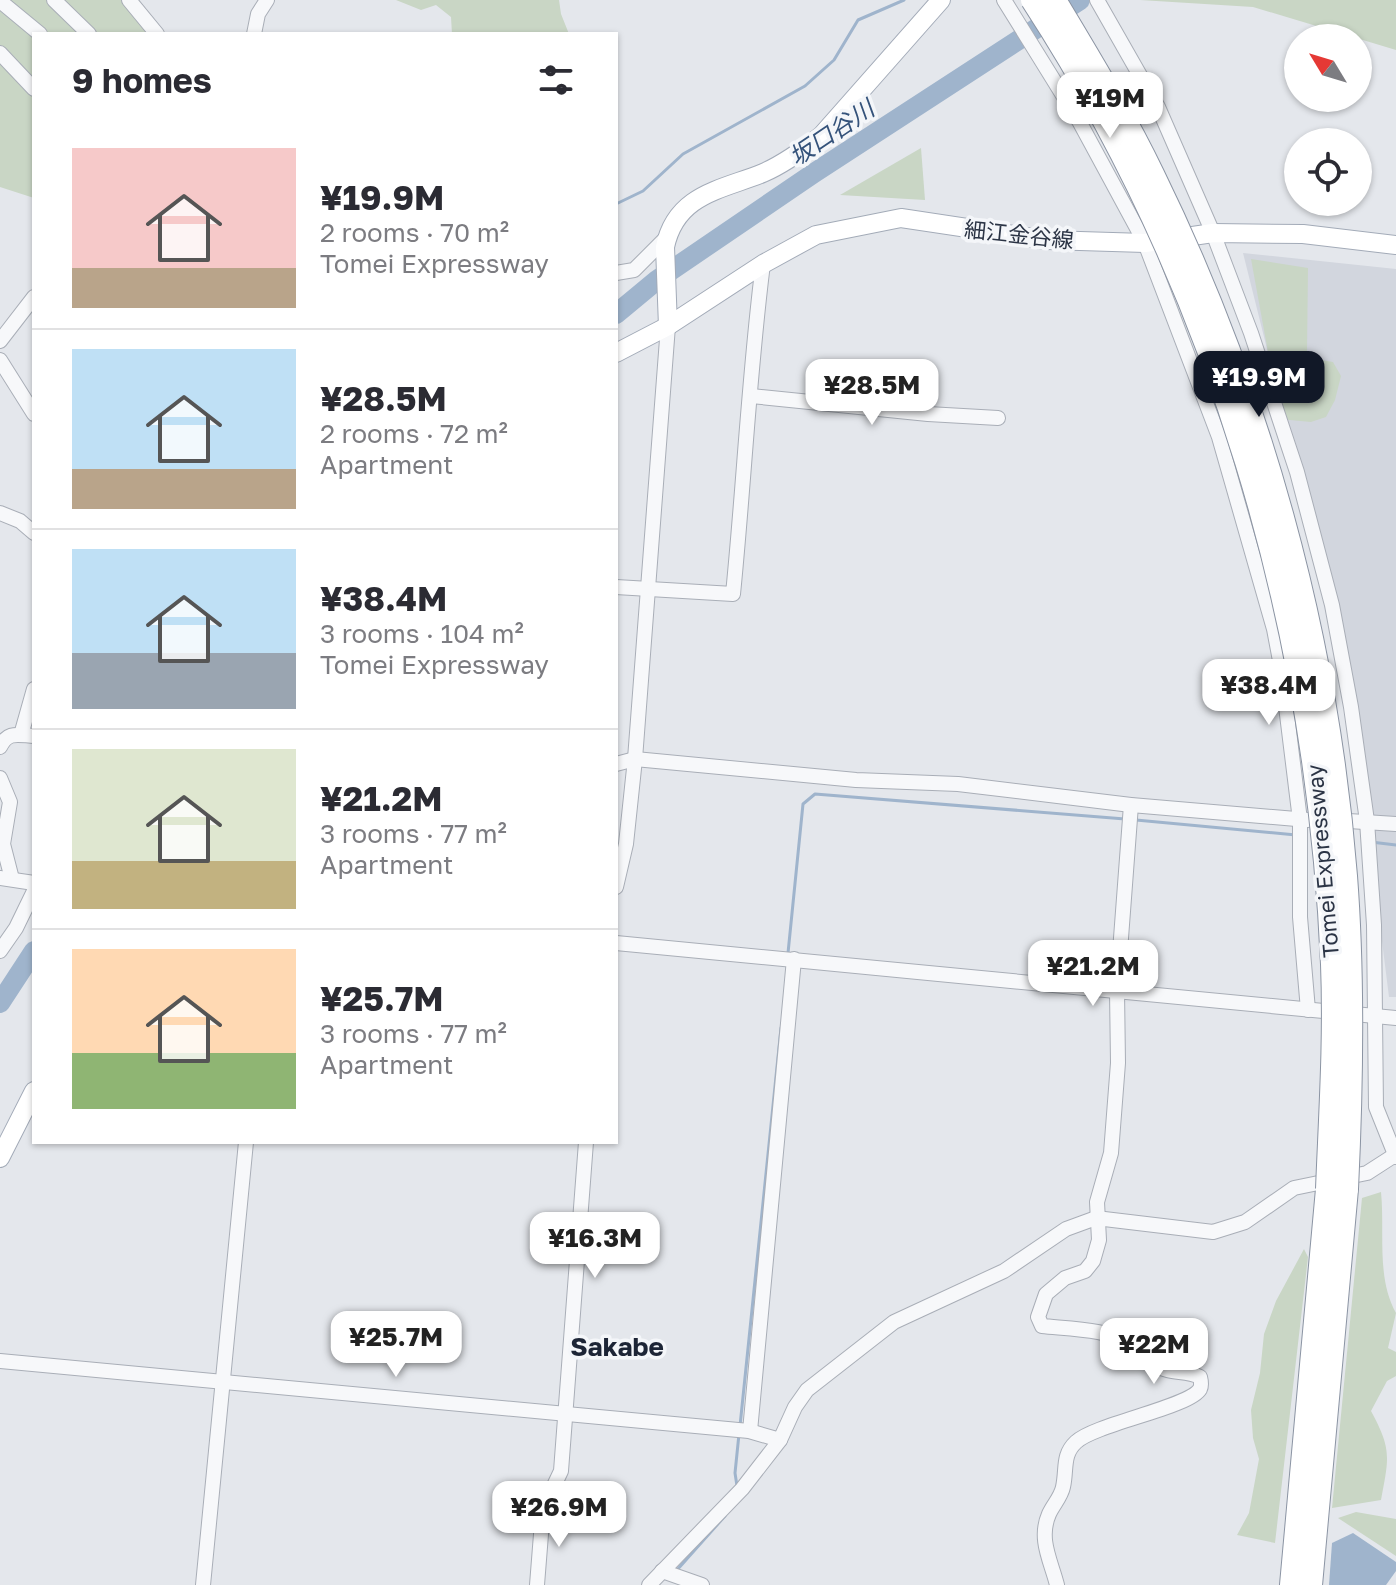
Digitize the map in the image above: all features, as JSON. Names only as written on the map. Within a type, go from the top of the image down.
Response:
[{"type":"highway","name":"Tomei Expressway","points":[[1055,0],[1124,118],[1176,222],[1246,399],[1286,527],[1332,747],[1345,864],[1352,1033],[1291,1585]]},
{"type":"highway","name":"Tomei Expressway","points":[[1027,7],[1091,98],[1182,284],[1230,412],[1263,521],[1305,699],[1328,889],[1337,1189],[1311,1585]]},
{"type":"main road","points":[[668,319],[666,242],[678,219],[698,197],[764,172],[821,136],[941,0]]},
{"type":"main road","name":"細江金谷線","points":[[618,352],[668,319],[816,235],[901,218],[1047,240],[1150,242],[1213,233],[1303,234],[1396,245]]},
{"type":"main road","points":[[0,1158],[32,1095]]},
{"type":"street","points":[[54,0],[87,32]]},
{"type":"street","points":[[129,0],[155,32]]},
{"type":"street","points":[[254,32],[258,14],[267,0]]},
{"type":"street","points":[[676,1577],[780,1440],[795,1407],[807,1390],[894,1322],[1004,1271],[1066,1229],[1096,1218],[1213,1232],[1245,1222],[1294,1188],[1367,1173],[1396,1156],[1376,1107],[1374,925],[1368,835],[1351,707],[1328,591],[1292,458],[1251,333],[1213,233],[1158,107],[1097,0]]},
{"type":"street","points":[[0,1],[38,32]]},
{"type":"street","points":[[1008,2],[1027,7],[1043,54]]},
{"type":"street","points":[[1008,2],[1043,54],[1150,242],[1219,437],[1274,629],[1300,830],[1300,917],[1308,1010]]},
{"type":"street","points":[[0,53],[32,87]]},
{"type":"street","points":[[618,273],[634,270],[666,242]]},
{"type":"street","points":[[618,587],[733,594],[755,319],[763,264]]},
{"type":"street","points":[[0,341],[32,300]]},
{"type":"street","points":[[618,878],[626,844],[635,759],[668,319]]},
{"type":"street","points":[[0,360],[32,411]]},
{"type":"street","points":[[751,396],[998,418]]},
{"type":"street","points":[[0,513],[20,521],[32,531]]},
{"type":"street","points":[[0,747],[12,734],[27,735],[32,702]]},
{"type":"street","points":[[618,763],[635,759],[856,780],[958,784],[1130,815],[1300,830],[1368,835],[1396,824]]},
{"type":"street","points":[[0,778],[10,802],[3,844],[6,879],[32,883]]},
{"type":"street","points":[[1057,1585],[1043,1533],[1048,1515],[1063,1489],[1067,1452],[1079,1438],[1174,1403],[1197,1392],[1201,1386],[1200,1377],[1190,1371],[1160,1368],[1138,1346],[1123,1339],[1042,1326],[1038,1317],[1046,1294],[1065,1278],[1085,1271],[1093,1261],[1099,1240],[1097,1202],[1111,1153],[1118,1063],[1117,991],[1130,815]]},
{"type":"street","points":[[0,951],[16,928],[32,895]]},
{"type":"street","points":[[618,943],[1396,1018]]},
{"type":"street","points":[[744,1431],[788,959]]},
{"type":"street","points":[[203,1585],[246,1144]]},
{"type":"street","points":[[537,1585],[543,1509],[561,1471],[586,1144]]},
{"type":"street","points":[[0,1361],[744,1431],[780,1440]]},
{"type":"street","points":[[649,1585],[676,1577],[702,1585]]},
{"type":"shaded area","points":[[1243,253],[1396,269],[1396,997],[1389,997],[1367,821],[1310,521]]},
{"type":"green space","points":[[0,0],[123,0],[148,32],[32,32],[32,197],[0,187]]},
{"type":"green space","points":[[396,0],[559,0],[568,32],[452,32],[451,17],[436,5],[421,10]]},
{"type":"green space","points":[[1140,0],[1396,0],[1396,50],[1372,43],[1372,24],[1310,24],[1253,7]]},
{"type":"green space","points":[[921,148],[925,200],[840,195]]},
{"type":"green space","points":[[1251,259],[1308,268],[1307,353],[1268,352]]},
{"type":"green space","points":[[1298,356],[1333,362],[1341,376],[1335,400],[1326,417],[1311,422],[1279,419],[1269,359]]},
{"type":"green space","points":[[1381,1192],[1384,1269],[1396,1313],[1388,1348],[1396,1352],[1396,1376],[1387,1381],[1371,1411],[1386,1445],[1386,1473],[1381,1500],[1332,1508],[1362,1198]]},
{"type":"green space","points":[[1304,1249],[1308,1257],[1275,1543],[1237,1535],[1249,1513],[1259,1459],[1253,1438],[1251,1410],[1260,1373],[1264,1334],[1276,1301]]},
{"type":"green space","points":[[1356,1512],[1396,1519],[1396,1556],[1338,1518]]},
{"type":"water","points":[[1353,1533],[1396,1562],[1396,1571],[1386,1585],[1329,1585],[1332,1543]]},
{"type":"waterway","points":[[618,203],[643,191],[683,154],[805,86],[834,60],[858,20],[904,0]]},
{"type":"waterway","name":"坂口谷川","points":[[618,312],[657,280],[814,173],[1080,0]]},
{"type":"waterway","points":[[788,953],[803,804],[815,794],[1125,819]]},
{"type":"waterway","points":[[1136,820],[1296,835]]},
{"type":"waterway","points":[[1371,842],[1396,845]]},
{"type":"waterway","name":"坂口谷川","points":[[0,1003],[32,954]]},
{"type":"waterway","points":[[740,1426],[781,1028]]},
{"type":"waterway","points":[[737,1486],[735,1473],[739,1434]]},
{"type":"waterway","points":[[677,1570],[725,1516]]},
{"type":"district","name":"Sakabe","points":[[617,1346]]}]
